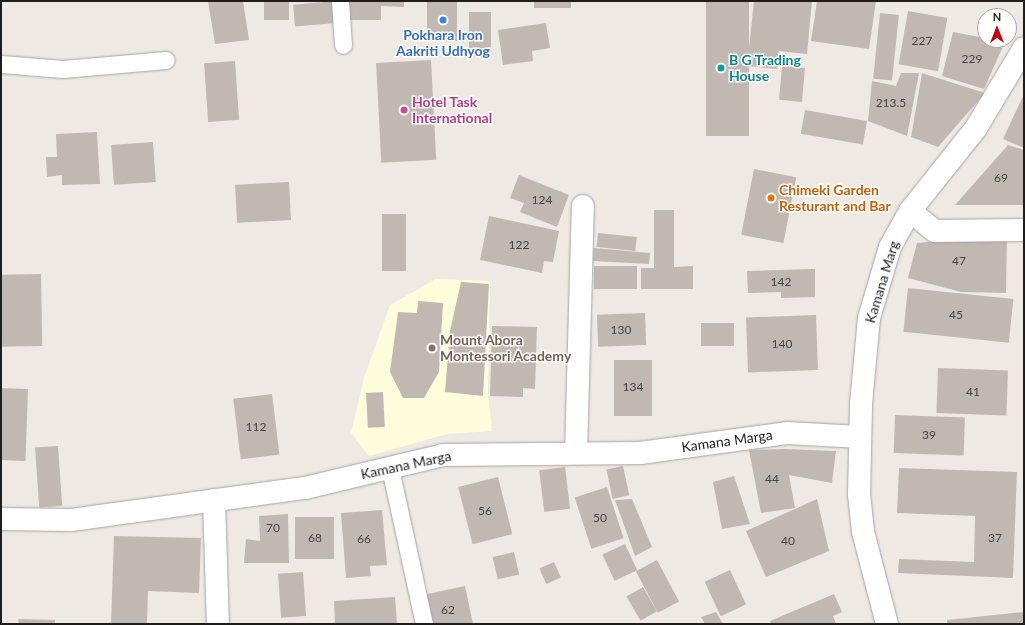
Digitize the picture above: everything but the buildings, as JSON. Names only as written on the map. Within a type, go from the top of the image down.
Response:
[{"type":"street","name":"Kamana Marg","points":[[887,624],[863,532],[860,437],[869,318],[890,247],[910,211],[976,128],[1024,48]]},
{"type":"street","points":[[576,452],[583,206]]},
{"type":"street","points":[[910,211],[934,231],[1024,230]]},
{"type":"street","name":"Kamana Marga","points":[[1,519],[71,520],[305,488],[443,455],[576,452],[640,453],[786,433],[860,437]]},
{"type":"street","points":[[214,500],[218,624]]},
{"type":"lane","points":[[340,1],[343,45]]},
{"type":"lane","points":[[1,64],[63,69],[166,60]]},
{"type":"lane","points":[[390,468],[424,624]]},
{"type":"shaded area","name":"Mount Abora Montessori Academy","points":[[436,279],[490,281],[488,393],[492,431],[447,434],[369,456],[351,433],[364,378],[390,305]]},
{"type":"place","name":"Pokhara Iron Aakriti Udhyog","points":[[443,20]]},
{"type":"place","name":"B G Trading House","points":[[721,68]]},
{"type":"place","name":"Hotel Task International","points":[[404,110]]},
{"type":"place","name":"Chimeki Garden Resturant and Bar","points":[[771,198]]},
{"type":"place","name":"Mount Abora Montessori Academy","points":[[432,348]]}]
